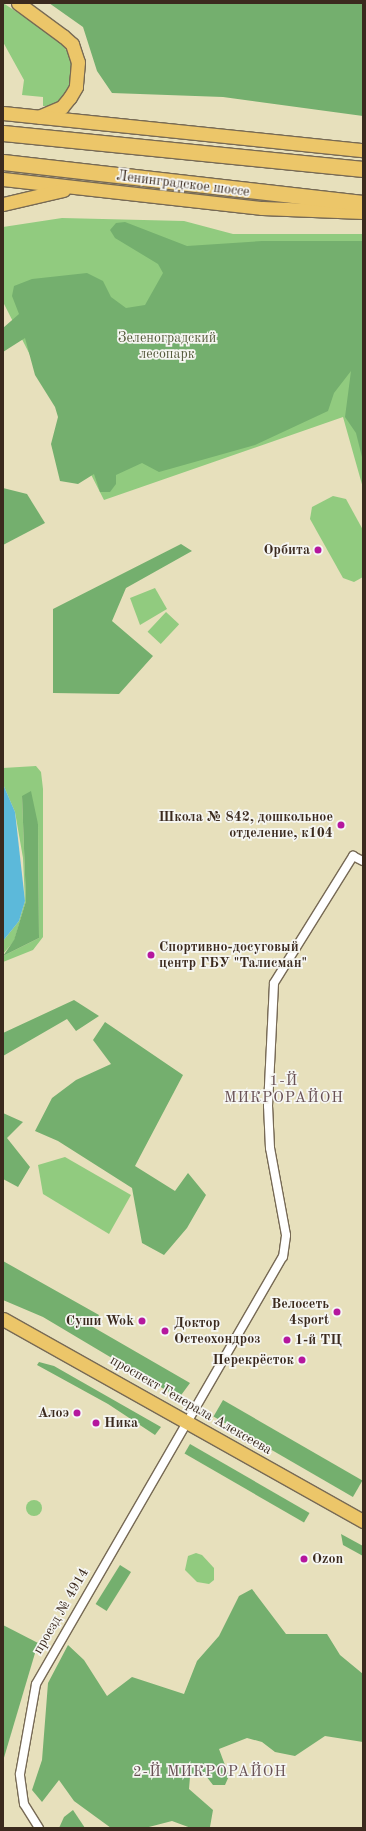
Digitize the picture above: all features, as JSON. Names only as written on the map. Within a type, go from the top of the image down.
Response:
[{"type":"highway","points":[[3,134],[363,170]]},
{"type":"highway","name":"Ленинградское шоссе","points":[[3,162],[363,203]]},
{"type":"main road","points":[[18,3],[72,44],[78,62],[76,87],[70,97],[62,107],[34,118]]},
{"type":"main road","points":[[3,113],[34,118],[363,150]]},
{"type":"main road","name":"Ленинградское шоссе","points":[[3,178],[262,208],[363,212]]},
{"type":"main road","points":[[3,204],[81,188]]},
{"type":"main road","name":"проспект Генерала Алексеева","points":[[3,1319],[363,1521]]},
{"type":"street","name":"проезд № 4914","points":[[39,1828],[24,1804],[20,1774],[36,1684],[187,1422],[214,1380],[283,1256],[286,1236],[270,1148],[268,1106],[274,983],[353,856],[363,861]]},
{"type":"green space","points":[[3,3],[60,40],[71,58],[72,83],[63,98],[51,106],[43,106],[43,97],[22,95],[24,80],[3,42]]},
{"type":"green space","points":[[49,3],[363,3],[363,116],[223,97],[112,93],[97,71],[83,27]]},
{"type":"green space","name":"Зеленоградский лесопарк","points":[[62,218],[184,221],[233,234],[363,234],[363,488],[343,417],[104,500],[3,302],[3,227]]},
{"type":"green space","name":"Зеленоградский лесопарк","points":[[125,222],[187,246],[262,241],[363,241],[363,461],[356,433],[345,417],[351,371],[334,393],[328,411],[255,445],[159,472],[142,463],[116,475],[116,484],[110,492],[100,492],[94,474],[78,484],[60,481],[51,444],[58,417],[55,407],[35,375],[25,338],[3,352],[3,328],[19,314],[12,296],[14,286],[32,279],[87,273],[103,281],[111,297],[126,308],[145,305],[163,273],[158,264],[115,238],[110,230],[116,223]]},
{"type":"green space","points":[[3,488],[27,494],[45,523],[3,545]]},
{"type":"green space","points":[[333,496],[346,499],[363,530],[363,577],[354,582],[343,578],[310,519],[312,507]]},
{"type":"green space","points":[[181,544],[192,551],[126,588],[112,621],[153,656],[119,694],[53,693],[53,609]]},
{"type":"green space","points":[[155,588],[167,609],[140,625],[130,598]]},
{"type":"green space","points":[[166,612],[179,624],[161,644],[148,632]]},
{"type":"green space","points":[[36,766],[41,772],[43,789],[43,937],[33,950],[3,962],[3,956],[39,938],[38,824],[22,796],[26,901],[14,941],[3,954],[3,941],[19,921],[25,901],[23,858],[15,812],[3,784],[3,768]]},
{"type":"green space","points":[[31,791],[38,824],[39,938],[3,956],[14,940],[26,901],[22,796]]},
{"type":"green space","points":[[74,1000],[99,1016],[76,1031],[67,1019],[3,1056],[3,1033]]},
{"type":"green space","points":[[105,1022],[183,1075],[135,1166],[175,1191],[188,1173],[206,1195],[187,1228],[164,1255],[142,1243],[132,1188],[58,1141],[35,1131],[52,1098],[76,1080],[111,1064],[93,1040]]},
{"type":"green space","points":[[3,1113],[23,1122],[7,1138],[30,1167],[18,1187],[3,1179]]},
{"type":"green space","points":[[65,1157],[131,1195],[109,1234],[43,1194],[38,1165]]},
{"type":"green space","points":[[3,1261],[99,1315],[93,1327],[190,1383],[179,1398],[43,1317],[3,1300]]},
{"type":"green space","points":[[39,1362],[54,1366],[161,1427],[155,1435],[108,1404],[37,1365]]},
{"type":"green space","points":[[223,1400],[362,1480],[353,1497],[214,1416]]},
{"type":"green space","points":[[190,1444],[310,1513],[304,1523],[184,1454]]},
{"type":"green space","points":[[34,1500],[41,1505],[42,1508],[37,1515],[34,1516],[27,1511],[26,1508],[31,1501]]},
{"type":"green space","points":[[341,1534],[363,1546],[363,1556],[343,1545]]},
{"type":"green space","points":[[196,1553],[202,1555],[214,1568],[214,1580],[209,1584],[197,1582],[185,1570],[188,1556]]},
{"type":"green space","points":[[120,1565],[131,1572],[107,1611],[96,1604]]},
{"type":"green space","points":[[252,1589],[286,1634],[327,1634],[340,1655],[363,1674],[363,1742],[325,1736],[295,1756],[275,1752],[262,1742],[247,1738],[219,1749],[229,1776],[225,1785],[213,1785],[203,1772],[190,1777],[189,1789],[213,1810],[210,1827],[191,1828],[172,1821],[145,1828],[111,1828],[74,1801],[59,1780],[42,1802],[32,1790],[42,1760],[48,1683],[68,1645],[84,1660],[107,1696],[132,1677],[184,1694],[197,1661],[219,1636],[239,1596]]},
{"type":"green space","points":[[3,1625],[38,1643],[3,1761]]},
{"type":"green space","points":[[73,1810],[85,1828],[59,1828],[64,1817]]},
{"type":"water","points":[[3,784],[15,812],[25,901],[19,921],[3,941]]},
{"type":"place","name":"Орбита","points":[[318,550]]},
{"type":"place","name":"Школа № 842, дошкольное отделение, к104","points":[[341,825]]},
{"type":"place","name":"Спортивно-досуговый центр ГБУ \"Талисман\"","points":[[151,955]]},
{"type":"place","name":"Велосеть 4sport","points":[[337,1312]]},
{"type":"place","name":"Суши Wok","points":[[142,1321]]},
{"type":"place","name":"Доктор Остеохондроз","points":[[165,1331]]},
{"type":"place","name":"1-й ТЦ","points":[[287,1340]]},
{"type":"place","name":"Перекрёсток","points":[[302,1360]]},
{"type":"place","name":"Алоэ","points":[[77,1413]]},
{"type":"place","name":"Ника","points":[[96,1423]]},
{"type":"place","name":"Ozon","points":[[304,1559]]},
{"type":"district","name":"1-Й МИКРОРАЙОН","points":[[284,1090]]},
{"type":"district","name":"2-Й МИКРОРАЙОН","points":[[210,1773]]}]
